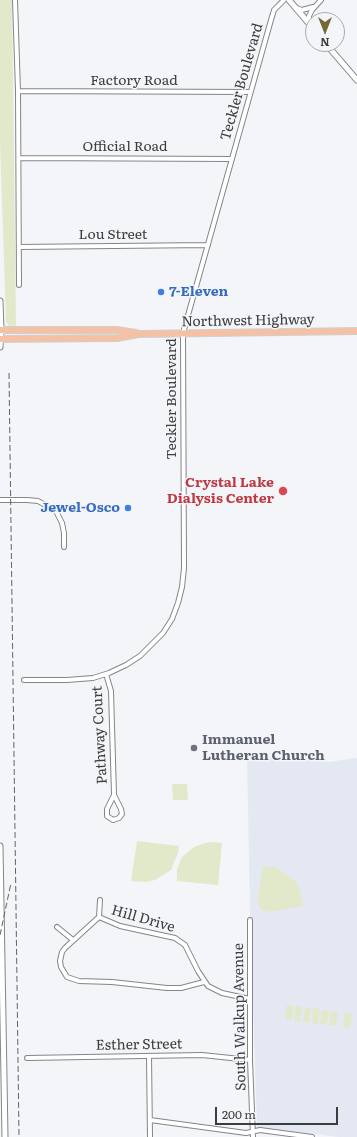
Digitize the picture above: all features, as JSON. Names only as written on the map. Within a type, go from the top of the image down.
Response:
[{"type":"main road","name":"Northwest Highway","points":[[1,330],[117,330],[139,334]]},
{"type":"main road","name":"Northwest Highway","points":[[0,339],[117,338],[139,334],[183,333],[357,331]]},
{"type":"street","points":[[15,0],[19,158],[19,285]]},
{"type":"street","name":"Teckler Boulevard","points":[[24,680],[67,680],[93,678],[106,674],[126,665],[140,656],[163,633],[172,619],[182,587],[184,543],[183,333],[273,13],[284,0]]},
{"type":"street","points":[[289,0],[305,19]]},
{"type":"street","points":[[311,12],[313,7],[321,0]]},
{"type":"street","points":[[296,8],[302,10],[313,7]]},
{"type":"street","points":[[333,52],[357,80]]},
{"type":"street","name":"Factory Road","points":[[18,91],[250,92]]},
{"type":"street","name":"Official Road","points":[[19,158],[232,159]]},
{"type":"street","name":"Lou Street","points":[[19,246],[208,245]]},
{"type":"street","points":[[0,301],[0,347]]},
{"type":"street","points":[[0,500],[38,501],[56,510],[62,523],[64,547]]},
{"type":"street","name":"Pathway Court","points":[[106,674],[111,691],[114,795],[122,814],[113,820],[107,816],[107,809],[114,795]]},
{"type":"street","points":[[0,846],[5,1137]]},
{"type":"street","points":[[100,900],[99,917],[62,952],[60,961],[61,967],[67,977],[79,981],[112,982],[167,988],[181,988],[204,982]]},
{"type":"street","name":"Hill Drive","points":[[99,917],[120,926],[175,938],[185,945],[198,972],[208,986],[222,993],[250,999]]},
{"type":"street","name":"South Walkup Avenue","points":[[250,920],[250,1060],[253,1137]]},
{"type":"street","points":[[57,927],[73,940]]},
{"type":"street","name":"Esther Street","points":[[27,1058],[202,1055],[250,1060]]},
{"type":"street","points":[[149,1056],[150,1137]]},
{"type":"street","points":[[150,1120],[246,1133],[260,1130],[312,1137]]},
{"type":"shaded area","points":[[247,756],[328,762],[357,758],[357,1137],[339,1137],[257,1127],[250,913]]},
{"type":"green space","points":[[0,0],[12,0],[16,326],[9,326],[6,322],[0,141]]},
{"type":"green space","points":[[172,784],[187,784],[188,800],[173,800]]},
{"type":"green space","points":[[137,841],[179,846],[178,853],[171,870],[155,880],[145,882],[131,881]]},
{"type":"green space","points":[[213,842],[222,843],[218,885],[177,881],[177,869],[182,857],[194,847]]},
{"type":"green space","points":[[263,866],[276,868],[295,881],[300,889],[303,906],[270,912],[259,907],[258,898]]},
{"type":"green space","points":[[287,1005],[293,1006],[292,1020],[285,1019]]},
{"type":"green space","points":[[296,1006],[302,1007],[300,1021],[294,1021]]},
{"type":"green space","points":[[305,1007],[311,1008],[309,1023],[303,1022]]},
{"type":"green space","points":[[313,1008],[320,1009],[318,1024],[312,1023]]},
{"type":"green space","points":[[322,1010],[329,1010],[327,1025],[320,1024]]},
{"type":"green space","points":[[331,1011],[338,1012],[336,1026],[329,1025]]},
{"type":"green space","points":[[345,1013],[352,1013],[350,1028],[343,1027]]},
{"type":"railway","points":[[9,373],[19,1137]]},
{"type":"railway","points":[[0,935],[11,883]]},
{"type":"place","name":"7-Eleven","points":[[161,292]]},
{"type":"place","name":"Crystal Lake Dialysis Center","points":[[283,491]]},
{"type":"place","name":"Jewel-Osco","points":[[128,508]]},
{"type":"place","name":"Immanuel Lutheran Church","points":[[194,748]]}]
